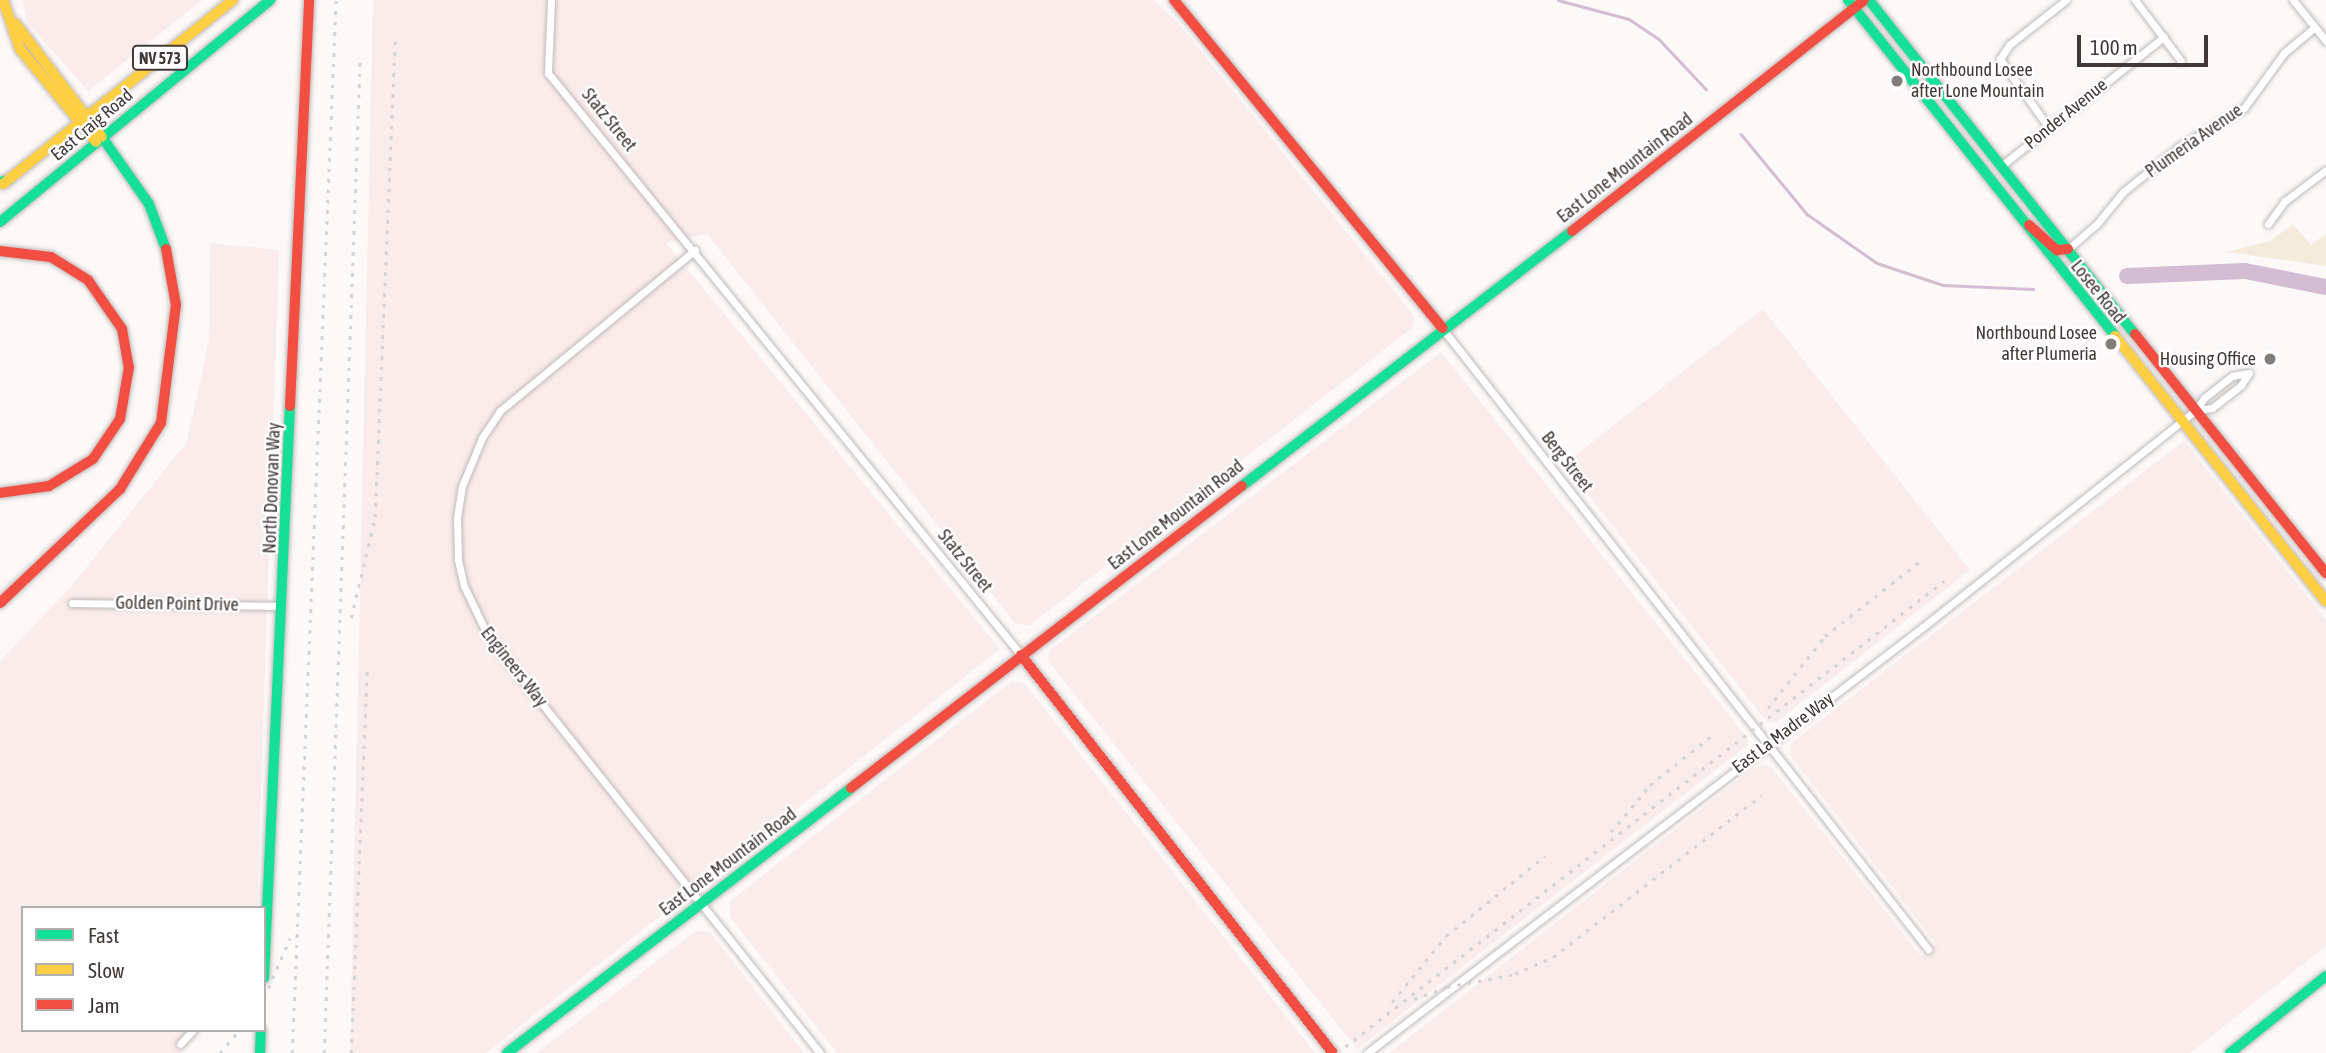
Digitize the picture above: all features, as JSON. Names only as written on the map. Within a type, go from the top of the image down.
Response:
[{"type":"main road","points":[[0,603],[120,489],[161,423],[172,362],[176,305],[165,242],[149,204],[83,120],[7,12],[3,0]]},
{"type":"main road","name":"East Craig Road","points":[[3,183],[233,0]]},
{"type":"main road","name":"East Craig Road","points":[[0,222],[270,0]]},
{"type":"main road","name":"North Donovan Way","points":[[266,937],[309,0]]},
{"type":"main road","name":"Berg Street","points":[[1174,0],[1442,328]]},
{"type":"main road","name":"East Lone Mountain Road","points":[[507,1053],[1442,328],[1851,4],[1864,0]]},
{"type":"main road","name":"Losee Road","points":[[1869,0],[2326,573]]},
{"type":"main road","name":"Losee Road","points":[[1851,4],[2326,601]]},
{"type":"main road","points":[[2020,219],[2057,250],[2068,249]]},
{"type":"main road","points":[[0,251],[51,257],[88,280],[107,302],[122,329],[129,367],[120,419],[93,459],[49,486],[0,493]]},
{"type":"main road","name":"Statz Street","points":[[1021,655],[1333,1053]]},
{"type":"main road","points":[[2230,1053],[2326,976]]},
{"type":"main road","points":[[260,1053],[261,1032]]},
{"type":"street","name":"Statz Street","points":[[551,0],[548,73],[695,250],[1021,655]]},
{"type":"street","points":[[2049,128],[2000,59],[2010,45],[2066,0]]},
{"type":"street","points":[[2135,0],[2181,61]]},
{"type":"street","points":[[2293,0],[2326,41]]},
{"type":"street","name":"Plumeria Avenue","points":[[2068,249],[2096,225],[2123,192],[2179,147],[2244,108],[2284,53],[2315,27]]},
{"type":"street","name":"Ponder Avenue","points":[[2001,166],[2164,37]]},
{"type":"street","points":[[2268,224],[2285,201],[2326,170]]},
{"type":"street","name":"Engineers Way","points":[[695,250],[500,411],[467,470],[457,518],[464,586],[488,636],[820,1053]]},
{"type":"street","name":"Berg Street","points":[[1442,328],[1928,949]]},
{"type":"street","name":"East La Madre Way","points":[[1367,1053],[2182,422],[2196,410],[2204,398],[2232,376],[2249,373],[2241,385],[2212,408],[2196,410]]},
{"type":"street","name":"Golden Point Drive","points":[[72,603],[282,606]]},
{"type":"street","points":[[180,1044],[191,1032]]},
{"type":"shaded area","points":[[23,0],[202,0],[88,91],[27,22]]},
{"type":"shaded area","points":[[373,0],[1154,0],[1180,25],[1415,317],[1412,328],[1030,625],[1015,623],[707,234],[666,243],[1000,649],[486,1053],[350,1053]]},
{"type":"shaded area","points":[[2293,224],[2311,245],[2326,234],[2326,266],[2227,252],[2270,241]]},
{"type":"shaded area","points":[[210,243],[279,250],[257,906],[21,906],[21,1032],[199,1032],[181,1053],[0,1053],[0,661],[70,588],[187,442],[209,339]]},
{"type":"shaded area","points":[[1763,309],[1970,570],[1775,723],[1767,722],[1564,464]]},
{"type":"shaded area","points":[[1441,352],[1748,739],[1748,745],[1357,1049],[1048,661],[1049,651]]},
{"type":"shaded area","points":[[2184,441],[2326,620],[2326,946],[2190,1053],[1389,1053],[1755,767],[1764,765],[1771,767],[1921,956],[1936,944],[1790,755],[1791,743]]},
{"type":"shaded area","points":[[1012,681],[1025,684],[1315,1053],[837,1053],[730,917],[730,901]]},
{"type":"shaded area","points":[[696,931],[710,932],[804,1053],[537,1053]]},
{"type":"waterway","points":[[1558,0],[1629,19],[1659,39],[1706,89]]},
{"type":"waterway","points":[[1741,134],[1807,214],[1877,263],[1943,285],[2033,289]]},
{"type":"waterway","points":[[2127,276],[2245,271],[2326,287]]},
{"type":"railway","points":[[292,1053],[336,0]]},
{"type":"railway","points":[[351,618],[375,517],[395,37]]},
{"type":"railway","points":[[324,1053],[360,57]]},
{"type":"railway","points":[[1768,708],[1825,636],[1924,558]]},
{"type":"railway","points":[[1337,1053],[1944,581]]},
{"type":"railway","points":[[351,1053],[367,671]]},
{"type":"railway","points":[[1611,832],[1650,785],[1714,734]]},
{"type":"railway","points":[[1414,999],[1447,987],[1515,974],[1553,957],[1762,795]]},
{"type":"railway","points":[[1392,1002],[1446,936],[1545,856]]},
{"type":"railway","points":[[266,993],[290,938]]},
{"type":"railway","points":[[220,1053],[237,1032]]},
{"type":"traffic: fast","points":[[0,222],[270,0]]},
{"type":"traffic: fast","points":[[1848,0],[2115,336]]},
{"type":"traffic: fast","points":[[1869,0],[2135,334]]},
{"type":"traffic: fast","points":[[102,137],[149,204],[166,249]]},
{"type":"traffic: fast","points":[[0,182],[9,180]]},
{"type":"traffic: fast","points":[[1242,486],[1572,231]]},
{"type":"traffic: fast","points":[[266,934],[290,406]]},
{"type":"traffic: fast","points":[[507,1053],[851,788]]},
{"type":"traffic: fast","points":[[2230,1053],[2326,976]]},
{"type":"traffic: fast","points":[[260,1053],[261,1032]]},
{"type":"traffic: slow","points":[[3,0],[20,49],[96,142]]},
{"type":"traffic: slow","points":[[3,184],[233,0]]},
{"type":"traffic: slow","points":[[15,23],[102,137]]},
{"type":"traffic: slow","points":[[2115,336],[2326,601]]},
{"type":"traffic: jam","points":[[290,406],[309,0]]},
{"type":"traffic: jam","points":[[1174,0],[1442,328]]},
{"type":"traffic: jam","points":[[1572,231],[1864,0]]},
{"type":"traffic: jam","points":[[2029,225],[2057,250],[2068,249]]},
{"type":"traffic: jam","points":[[0,603],[120,489],[161,423],[176,305],[166,249]]},
{"type":"traffic: jam","points":[[0,251],[51,257],[88,280],[122,329],[129,367],[120,419],[93,459],[49,486],[0,493]]},
{"type":"traffic: jam","points":[[2135,334],[2326,573]]},
{"type":"traffic: jam","points":[[851,788],[1242,486]]},
{"type":"traffic: jam","points":[[1021,655],[1333,1053]]},
{"type":"place","name":"Northbound Losee after Lone Mountain","points":[[1897,81]]},
{"type":"place","name":"Northbound Losee after Plumeria","points":[[2111,344]]},
{"type":"place","name":"Housing Office","points":[[2270,359]]}]
